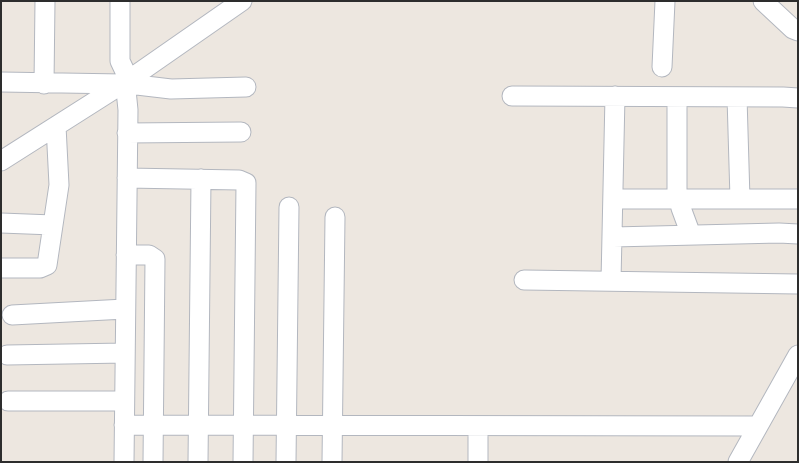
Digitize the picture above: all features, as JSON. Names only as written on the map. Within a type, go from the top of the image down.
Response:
[{"type":"street","points":[[44,84],[45,1]]},
{"type":"street","points":[[120,1],[120,61],[126,82],[127,100],[124,462]]},
{"type":"street","points":[[1,161],[126,82],[242,1]]},
{"type":"street","points":[[662,67],[665,1]]},
{"type":"street","points":[[763,1],[793,29],[798,31]]},
{"type":"street","points":[[1,82],[44,84],[126,82],[156,88],[246,88]]},
{"type":"street","points":[[512,96],[798,98]]},
{"type":"street","points":[[611,281],[615,96]]},
{"type":"street","points":[[676,97],[677,192],[685,223],[691,235]]},
{"type":"street","points":[[737,97],[740,199]]},
{"type":"street","points":[[1,268],[40,268],[47,265],[59,185],[56,126]]},
{"type":"street","points":[[127,133],[241,132]]},
{"type":"street","points":[[127,178],[239,180],[246,183],[243,462]]},
{"type":"street","points":[[198,462],[201,179]]},
{"type":"street","points":[[613,199],[798,199]]},
{"type":"street","points":[[286,462],[289,207]]},
{"type":"street","points":[[332,462],[334,426],[335,217]]},
{"type":"street","points":[[1,223],[53,225]]},
{"type":"street","points":[[612,237],[779,232],[798,234]]},
{"type":"street","points":[[126,255],[149,256],[155,260],[153,462]]},
{"type":"street","points":[[524,280],[798,284]]},
{"type":"street","points":[[12,315],[125,309]]},
{"type":"street","points":[[7,355],[125,353]]},
{"type":"street","points":[[738,462],[798,354]]},
{"type":"street","points":[[8,401],[124,401]]},
{"type":"street","points":[[124,425],[757,426]]},
{"type":"street","points":[[478,426],[478,462]]}]
